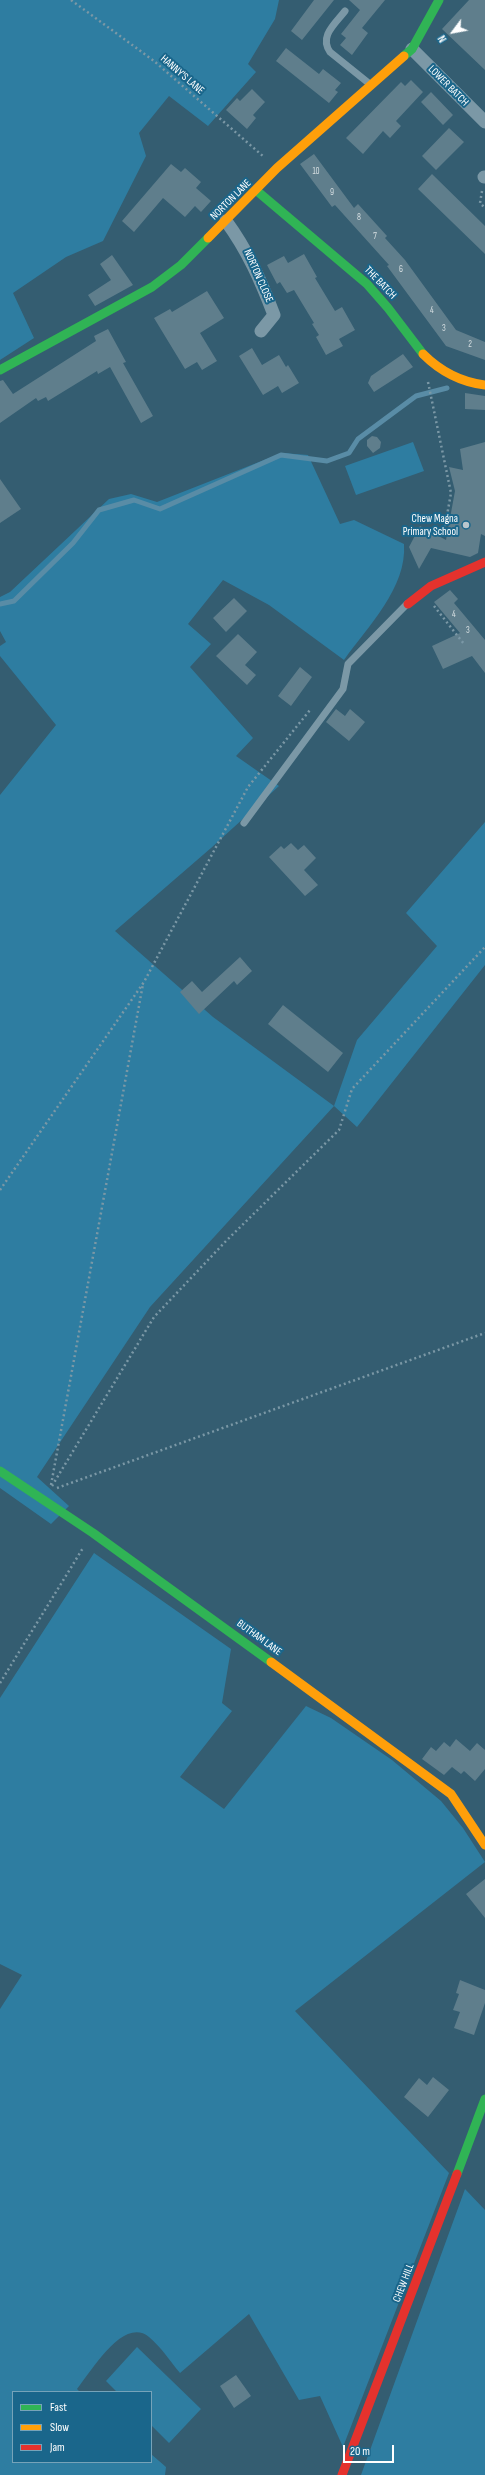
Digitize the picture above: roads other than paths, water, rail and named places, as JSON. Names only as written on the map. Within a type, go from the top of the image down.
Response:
[{"type":"street","name":"NORTON LANE","points":[[0,370],[152,287],[181,265],[257,191],[277,168],[412,49],[439,0]]},
{"type":"street","name":"LOWER BATCH","points":[[412,49],[485,122]]},
{"type":"street","name":"THE BATCH","points":[[257,191],[377,295],[429,360],[458,380],[485,385]]},
{"type":"street","name":"NORTON CLOSE","points":[[226,221],[244,245],[256,268],[274,315],[262,331]]},
{"type":"street","points":[[408,604],[423,591],[485,562]]},
{"type":"street","name":"BUTHAM LANE","points":[[0,1471],[93,1533],[451,1794],[471,1821],[485,1845]]},
{"type":"street","name":"CHEW HILL","points":[[342,2475],[428,2255],[485,2099]]},
{"type":"lane","points":[[345,11],[327,34],[324,41],[326,47],[330,52],[371,85]]},
{"type":"lane","points":[[244,823],[343,689],[348,664],[408,604]]},
{"type":"waterway","points":[[0,604],[14,601],[73,543],[99,510],[134,500],[160,509],[281,455],[327,461],[349,453],[358,439],[416,396],[447,388]]},
{"type":"place","name":"Chew Magna Primary School","points":[[466,525]]}]
